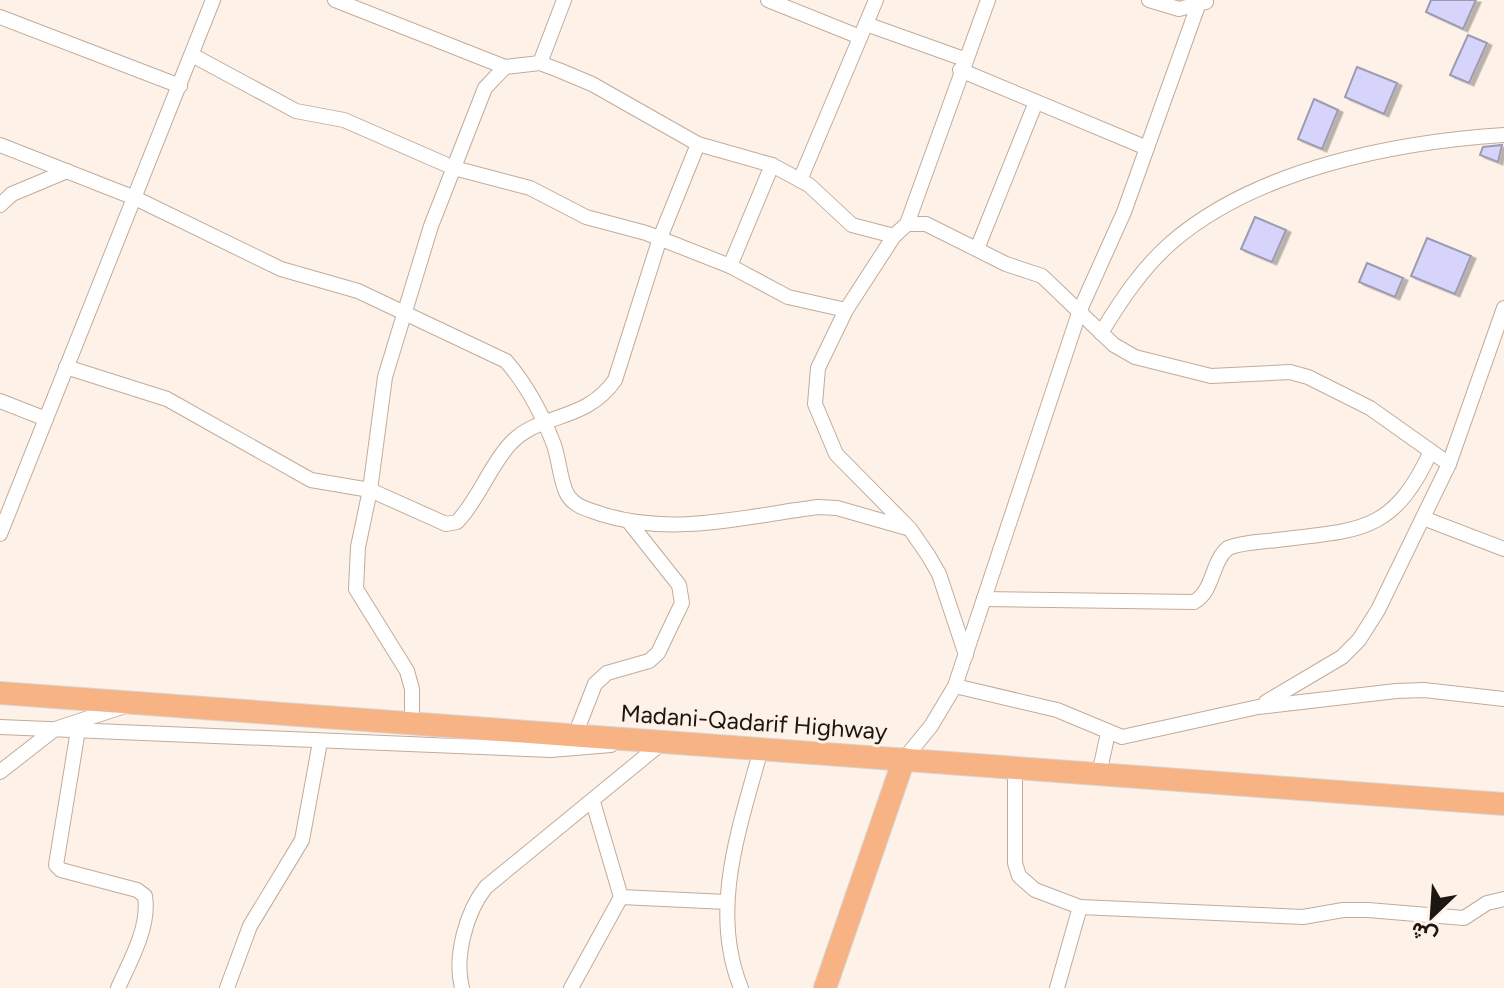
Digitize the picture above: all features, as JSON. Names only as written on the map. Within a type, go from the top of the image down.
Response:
[{"type":"highway","name":"Madani-Qadarif Highway","points":[[0,693],[1504,804]]},
{"type":"highway","points":[[825,988],[904,759]]},
{"type":"street","points":[[1,528],[213,0]]},
{"type":"street","points":[[335,0],[361,5],[505,67],[540,63],[592,84],[698,144],[772,165],[800,180],[841,218],[894,236]]},
{"type":"street","points":[[540,63],[564,0]]},
{"type":"street","points":[[768,0],[962,65],[1036,102],[1147,148]]},
{"type":"street","points":[[800,180],[876,0]]},
{"type":"street","points":[[966,655],[939,574],[910,529],[836,454],[815,404],[818,368],[846,310],[894,236],[907,224],[988,0]]},
{"type":"street","points":[[1149,0],[1179,9],[1202,2]]},
{"type":"street","points":[[904,759],[931,726],[955,686],[1080,310],[1124,212],[1202,2]]},
{"type":"street","points":[[0,17],[180,86]]},
{"type":"street","points":[[192,55],[296,111],[344,120],[454,168],[530,188],[586,217],[660,238],[730,266],[788,297],[846,310]]},
{"type":"street","points":[[412,723],[412,689],[407,671],[356,589],[358,547],[370,490],[385,377],[431,226],[485,88],[505,67]]},
{"type":"street","points":[[977,249],[1036,102]]},
{"type":"street","points":[[1101,333],[1120,301],[1171,243],[1207,215],[1249,194],[1387,149],[1504,135]]},
{"type":"street","points":[[66,367],[167,399],[311,480],[370,490],[446,524],[457,522],[510,444],[544,424],[602,399],[615,380],[660,238],[698,144]]},
{"type":"street","points":[[0,145],[135,198],[270,264],[342,285],[506,361],[521,379],[544,424],[573,503],[629,522],[710,523],[818,507],[837,508],[910,529]]},
{"type":"street","points":[[730,266],[772,165]]},
{"type":"street","points":[[0,205],[12,194],[67,171]]},
{"type":"street","points":[[907,224],[926,224],[1042,276],[1101,333],[1135,357],[1185,372],[1211,376],[1290,372],[1308,377],[1370,408],[1449,464]]},
{"type":"street","points":[[1258,707],[1325,670],[1359,640],[1378,610],[1449,464],[1501,328],[1504,308]]},
{"type":"street","points":[[0,401],[46,419]]},
{"type":"street","points":[[984,599],[1194,602],[1206,590],[1221,554],[1228,548],[1343,533],[1385,517],[1419,476],[1431,451]]},
{"type":"street","points":[[1423,518],[1504,549]]},
{"type":"street","points":[[575,735],[595,684],[607,673],[649,661],[658,653],[682,603],[679,585],[629,522]]},
{"type":"street","points":[[955,686],[1073,715],[1108,733],[1135,737],[1258,707],[1424,690],[1504,699]]},
{"type":"street","points":[[0,772],[55,729],[134,704]]},
{"type":"street","points":[[0,727],[551,750],[592,749],[638,740]]},
{"type":"street","points":[[78,730],[56,865],[137,890],[145,896],[147,905],[138,943],[118,988]]},
{"type":"street","points":[[1099,774],[1108,733]]},
{"type":"street","points":[[227,988],[250,926],[302,840],[320,742]]},
{"type":"street","points":[[462,988],[459,955],[479,896],[663,742]]},
{"type":"street","points":[[741,988],[735,973],[727,902],[728,871],[761,749]]},
{"type":"street","points":[[1015,767],[1015,863],[1019,876],[1035,890],[1080,907],[1303,917],[1343,910],[1368,910],[1464,918],[1487,903],[1504,899]]},
{"type":"street","points":[[571,988],[621,897],[593,802]]},
{"type":"street","points":[[621,897],[727,902]]},
{"type":"street","points":[[1057,988],[1080,907]]},
{"type":"building","points":[[1431,0],[1476,0],[1463,29],[1426,12]]},
{"type":"building","points":[[1468,35],[1487,43],[1469,83],[1450,75]]},
{"type":"building","points":[[1357,67],[1397,83],[1384,114],[1345,97]]},
{"type":"building","points":[[1314,99],[1338,110],[1322,149],[1298,139]]},
{"type":"building","points":[[1502,145],[1498,162],[1480,155],[1483,147]]},
{"type":"building","points":[[1255,217],[1286,230],[1272,262],[1241,249]]},
{"type":"building","points":[[1427,238],[1471,256],[1455,294],[1411,276]]},
{"type":"building","points":[[1367,263],[1403,278],[1395,297],[1359,282]]}]
